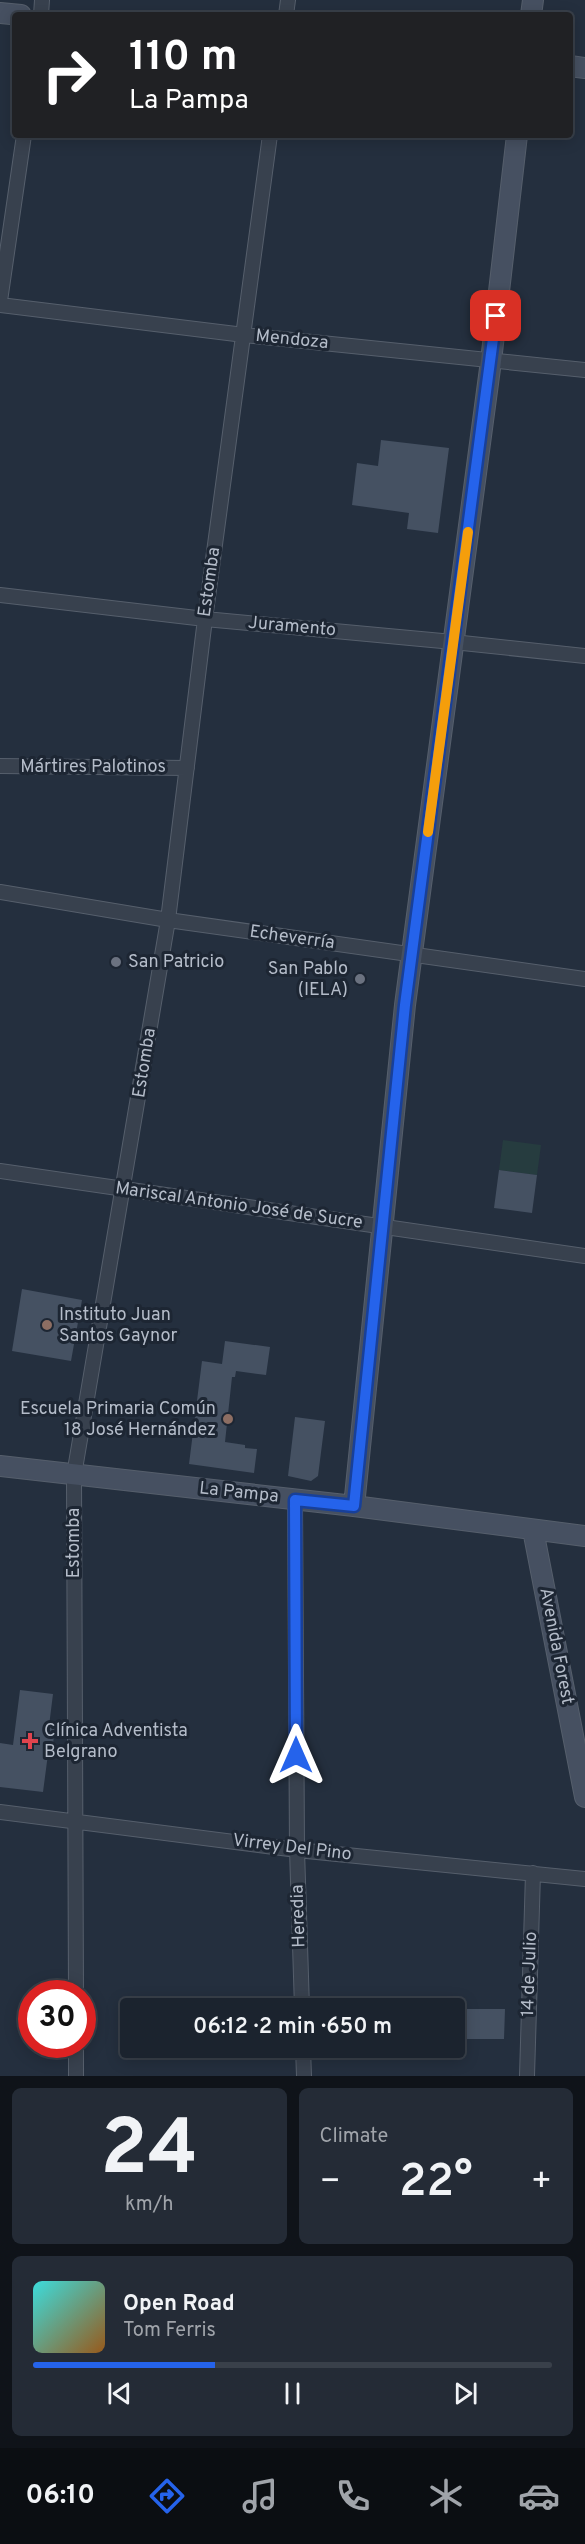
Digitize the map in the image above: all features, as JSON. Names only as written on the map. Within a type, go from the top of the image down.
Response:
[{"type":"street","points":[[0,303],[24,138]]},
{"type":"street","name":"Estomba","points":[[76,1980],[74,1475],[168,920],[205,620],[270,138]]},
{"type":"street","points":[[354,1506],[381,1227],[411,955],[491,361],[517,138]]},
{"type":"street","name":"Mendoza","points":[[0,303],[244,335],[585,370]]},
{"type":"street","name":"Juramento","points":[[0,595],[205,620],[585,656]]},
{"type":"street","name":"Mártires Palotinos","points":[[0,766],[187,768]]},
{"type":"street","name":"Echeverría","points":[[0,892],[168,920],[585,979]]},
{"type":"street","name":"Mariscal Antonio José de Sucre","points":[[0,1171],[585,1256]]},
{"type":"street","name":"La Pampa","points":[[0,1466],[354,1506],[585,1536]]},
{"type":"street","name":"Heredia","points":[[295,1500],[297,1850],[302,1998]]},
{"type":"street","name":"Avenida Forest","points":[[533,1530],[585,1797]]},
{"type":"street","name":"Virrey Del Pino","points":[[0,1812],[297,1850],[585,1879]]},
{"type":"street","name":"14 de Julio","points":[[526,2076],[533,1873]]},
{"type":"street","points":[[76,2058],[76,2076]]},
{"type":"street","points":[[303,2058],[304,2076]]},
{"type":"green space","points":[[503,1140],[541,1145],[537,1175],[499,1170]]},
{"type":"building","points":[[381,440],[449,448],[438,533],[407,529],[409,513],[352,505],[357,463],[378,466]]},
{"type":"building","points":[[499,1170],[537,1175],[532,1213],[494,1208]]},
{"type":"building","name":"Instituto Juan Santos Gaynor","points":[[22,1289],[82,1300],[71,1361],[12,1351]]},
{"type":"building","name":"Escuela Primaria Común 18 José Hernández","points":[[225,1341],[270,1347],[266,1375],[236,1371],[235,1377],[232,1377],[225,1442],[257,1449],[254,1473],[189,1464],[202,1361],[222,1364]]},
{"type":"building","points":[[295,1417],[325,1421],[318,1476],[311,1481],[288,1476]]},
{"type":"building","name":"Clínica Adventista Belgrano","points":[[20,1690],[53,1694],[49,1726],[55,1726],[52,1754],[48,1754],[43,1792],[0,1787],[0,1743],[13,1745]]},
{"type":"building","points":[[465,2009],[505,2009],[504,2039],[465,2039]]},
{"type":"slow traffic","points":[[428,832],[468,532]]},
{"type":"place","name":"San Patricio","points":[[116,962]]},
{"type":"place","name":"San Pablo (IELA)","points":[[360,979]]},
{"type":"place","name":"Instituto Juan Santos Gaynor","points":[[47,1325]]},
{"type":"place","name":"Escuela Primaria Común 18 José Hernández","points":[[228,1419]]},
{"type":"place","name":"Clínica Adventista Belgrano","points":[[30,1741]]},
{"type":"route","points":[[296,1755],[295,1500],[354,1506],[405,1005],[496,316]]}]
